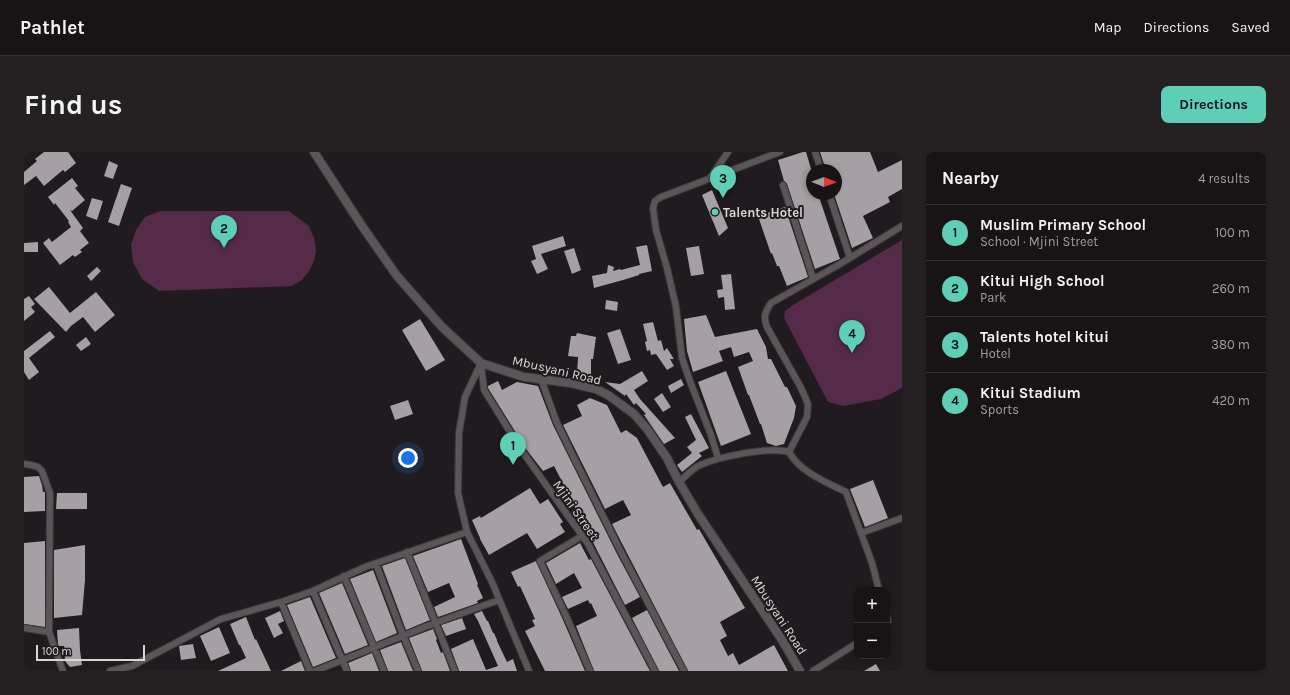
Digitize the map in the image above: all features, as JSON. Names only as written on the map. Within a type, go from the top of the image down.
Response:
[{"type":"street","name":"Mbusyani Road","points":[[314,152],[362,226],[397,276],[442,327],[481,363],[524,377],[570,383],[596,389],[617,401],[634,414],[647,429],[667,458],[679,482],[702,520],[782,640],[800,671]]},
{"type":"street","points":[[710,178],[728,152]]},
{"type":"street","points":[[718,458],[711,435],[682,358],[676,307],[656,230],[653,208],[655,201],[661,197],[780,152]]},
{"type":"street","points":[[815,152],[819,164]]},
{"type":"street","points":[[782,185],[813,278]]},
{"type":"street","points":[[831,200],[850,258]]},
{"type":"street","points":[[789,452],[807,417],[808,406],[806,399],[767,327],[764,319],[766,310],[771,303],[850,258],[902,226]]},
{"type":"street","points":[[481,363],[465,397],[459,433],[458,494],[467,532],[500,600],[529,671]]},
{"type":"street","name":"Mjini Street","points":[[481,363],[484,390],[522,451],[588,544],[655,671]]},
{"type":"street","points":[[541,380],[557,423],[609,530],[684,671]]},
{"type":"street","points":[[679,482],[697,467],[718,458],[767,450],[789,452]]},
{"type":"street","points":[[789,452],[792,458],[807,471],[846,492],[872,563],[878,587]]},
{"type":"street","points":[[24,464],[38,467],[42,471],[50,493],[49,632],[63,671]]},
{"type":"street","points":[[861,533],[902,518]]},
{"type":"street","points":[[110,671],[132,666],[221,619],[313,591],[344,576],[407,552],[467,532]]},
{"type":"street","points":[[582,536],[540,561],[590,671]]},
{"type":"street","points":[[407,552],[454,671]]},
{"type":"street","points":[[376,564],[418,671]]},
{"type":"street","points":[[344,576],[384,671]]},
{"type":"street","points":[[313,591],[347,671]]},
{"type":"street","points":[[315,671],[403,635],[500,600]]},
{"type":"street","points":[[280,602],[310,671]]},
{"type":"street","points":[[24,628],[49,632]]},
{"type":"street","points":[[813,671],[854,645]]},
{"type":"shaded area","points":[[161,211],[289,211],[309,226],[314,238],[316,251],[314,261],[302,280],[292,286],[159,291],[142,279],[133,262],[131,245],[136,230],[145,217]]},
{"type":"shaded area","points":[[902,240],[902,388],[881,399],[843,406],[828,402],[784,318],[785,311]]},
{"type":"building","points":[[44,152],[68,152],[76,163],[65,172],[63,170],[44,186],[36,176],[24,185],[24,172],[37,161],[35,159]]},
{"type":"building","points":[[806,152],[810,164],[806,164],[806,200],[820,200],[840,259],[815,269],[778,160]]},
{"type":"building","points":[[820,152],[870,152],[878,172],[902,160],[902,189],[888,197],[890,202],[863,216],[873,238],[852,248],[836,200],[842,200],[842,164],[824,164]]},
{"type":"building","points":[[109,161],[118,165],[113,179],[104,176]]},
{"type":"building","points":[[72,178],[78,186],[75,188],[85,200],[72,211],[70,210],[83,228],[80,231],[89,243],[80,250],[82,252],[75,257],[73,255],[60,265],[43,243],[49,238],[52,242],[71,227],[68,222],[69,221],[55,203],[54,205],[48,197]]},
{"type":"building","points":[[121,184],[132,188],[119,226],[108,222]]},
{"type":"building","name":"Talents Hotel","points":[[712,190],[728,228],[719,236],[702,195]]},
{"type":"building","points":[[92,198],[103,201],[97,220],[86,216]]},
{"type":"building","points":[[785,207],[808,277],[787,286],[779,266],[777,266],[772,253],[771,254],[758,216]]},
{"type":"building","points":[[563,236],[566,246],[541,254],[548,269],[537,274],[531,261],[536,259],[532,246]]},
{"type":"building","points":[[38,242],[38,252],[24,252],[24,243]]},
{"type":"building","points":[[647,245],[652,271],[594,288],[592,276],[607,273],[608,265],[614,267],[613,271],[640,265],[636,247]]},
{"type":"building","points":[[699,246],[704,274],[691,276],[686,248]]},
{"type":"building","points":[[574,248],[581,270],[572,274],[564,251]]},
{"type":"building","points":[[97,267],[101,271],[91,281],[87,276]]},
{"type":"building","points":[[731,274],[735,309],[725,310],[724,297],[718,298],[717,290],[723,289],[721,275]]},
{"type":"building","points":[[49,287],[70,313],[96,292],[115,315],[95,332],[83,317],[66,332],[34,299]]},
{"type":"building","points":[[29,296],[35,304],[31,307],[35,312],[24,321],[24,299]]},
{"type":"building","points":[[606,300],[618,302],[617,311],[605,309]]},
{"type":"building","points":[[706,315],[715,337],[757,329],[766,347],[768,359],[771,359],[796,406],[794,418],[784,444],[776,446],[767,443],[761,424],[748,395],[738,367],[753,361],[749,352],[734,357],[731,347],[719,351],[723,361],[693,372],[687,351],[684,319]]},
{"type":"building","points":[[420,319],[445,360],[426,371],[402,330]]},
{"type":"building","points":[[653,322],[658,341],[661,340],[664,351],[667,348],[674,359],[670,359],[674,366],[667,370],[656,354],[651,355],[650,350],[647,351],[645,342],[647,341],[643,324]]},
{"type":"building","points":[[620,329],[631,360],[618,364],[607,333]]},
{"type":"building","points":[[50,331],[55,337],[29,358],[39,372],[29,380],[24,372],[24,351]]},
{"type":"building","points":[[577,333],[596,337],[593,359],[591,359],[591,375],[577,375],[578,357],[568,356],[571,336],[576,336]]},
{"type":"building","points":[[86,337],[91,344],[81,351],[76,345]]},
{"type":"building","points":[[642,371],[648,381],[634,390],[640,399],[675,438],[664,444],[644,415],[646,414],[636,403],[634,405],[626,394],[625,396],[605,382],[620,384]]},
{"type":"building","points":[[726,371],[751,434],[721,446],[698,382]]},
{"type":"building","points":[[681,379],[684,385],[671,393],[668,386]]},
{"type":"building","points":[[498,381],[502,390],[517,382],[538,386],[553,425],[640,597],[625,605],[554,466],[543,471],[526,449],[488,388],[488,386]]},
{"type":"building","points":[[662,393],[671,407],[663,412],[654,399]]},
{"type":"building","points":[[590,398],[607,405],[621,433],[626,430],[637,438],[663,487],[670,483],[697,530],[699,529],[745,608],[720,622],[727,636],[720,640],[728,656],[733,653],[739,665],[774,645],[788,671],[688,671],[612,524],[631,515],[623,500],[605,509],[563,425],[582,416],[577,405]]},
{"type":"building","points":[[408,400],[413,414],[395,420],[390,406]]},
{"type":"building","points":[[691,414],[709,448],[699,453],[702,456],[682,472],[677,465],[692,453],[687,447],[696,440],[685,417]]},
{"type":"building","points":[[39,476],[43,492],[45,492],[45,511],[24,512],[24,477]]},
{"type":"building","points":[[873,480],[888,518],[865,527],[850,489]]},
{"type":"building","points":[[530,488],[540,504],[548,499],[563,522],[560,524],[565,532],[537,549],[527,533],[489,555],[472,520],[480,516],[481,518]]},
{"type":"building","points":[[57,493],[87,493],[87,509],[56,509]]},
{"type":"building","points":[[461,539],[483,598],[477,601],[478,603],[438,617],[434,607],[455,597],[449,583],[428,592],[413,556]]},
{"type":"building","points":[[45,541],[45,627],[24,624],[24,543]]},
{"type":"building","points":[[580,543],[589,560],[591,559],[650,671],[594,671],[576,626],[597,616],[588,600],[568,609],[562,597],[582,588],[574,573],[556,584],[546,563]]},
{"type":"building","points":[[85,545],[85,580],[82,615],[54,618],[54,550]]},
{"type":"building","points":[[405,558],[430,620],[406,630],[382,566]]},
{"type":"building","points":[[536,561],[585,671],[545,671],[525,631],[535,626],[532,620],[535,619],[520,586],[518,587],[511,572]]},
{"type":"building","points":[[373,570],[397,633],[376,642],[350,579]]},
{"type":"building","points":[[342,583],[368,645],[345,654],[319,593]]},
{"type":"building","points":[[310,597],[336,658],[313,667],[287,605]]},
{"type":"building","points":[[647,610],[679,671],[659,671],[632,618]]},
{"type":"building","points":[[280,611],[284,621],[278,624],[283,633],[274,638],[265,618]]},
{"type":"building","points":[[482,611],[507,662],[513,659],[517,671],[459,671],[451,649],[473,639],[486,670],[498,666],[474,614]]},
{"type":"building","points":[[246,617],[255,640],[256,639],[271,671],[218,671],[246,658],[230,624]]},
{"type":"building","points":[[462,618],[466,629],[446,636],[441,625]]},
{"type":"building","points":[[219,627],[230,653],[211,661],[200,636]]},
{"type":"building","points":[[79,628],[82,665],[70,667],[65,661],[64,646],[59,646],[58,644],[57,630]]},
{"type":"building","points":[[433,629],[441,653],[443,652],[450,671],[422,671],[409,638]]},
{"type":"building","points":[[401,642],[413,671],[388,671],[380,650]]},
{"type":"building","points":[[193,644],[196,658],[181,660],[179,646]]},
{"type":"building","points":[[372,653],[379,671],[351,671],[348,663]]},
{"type":"building","points":[[301,661],[305,671],[281,671]]},
{"type":"building","points":[[876,664],[880,671],[864,671]]},
{"type":"place","name":"Talents hotel kitui","points":[[723,198]]},
{"type":"place","name":"Talents Hotel","points":[[715,212]]},
{"type":"place","name":"Kitui High School","points":[[224,248]]},
{"type":"place","name":"Kitui Stadium","points":[[852,353]]},
{"type":"place","name":"Muslim Primary School","points":[[513,465]]}]
